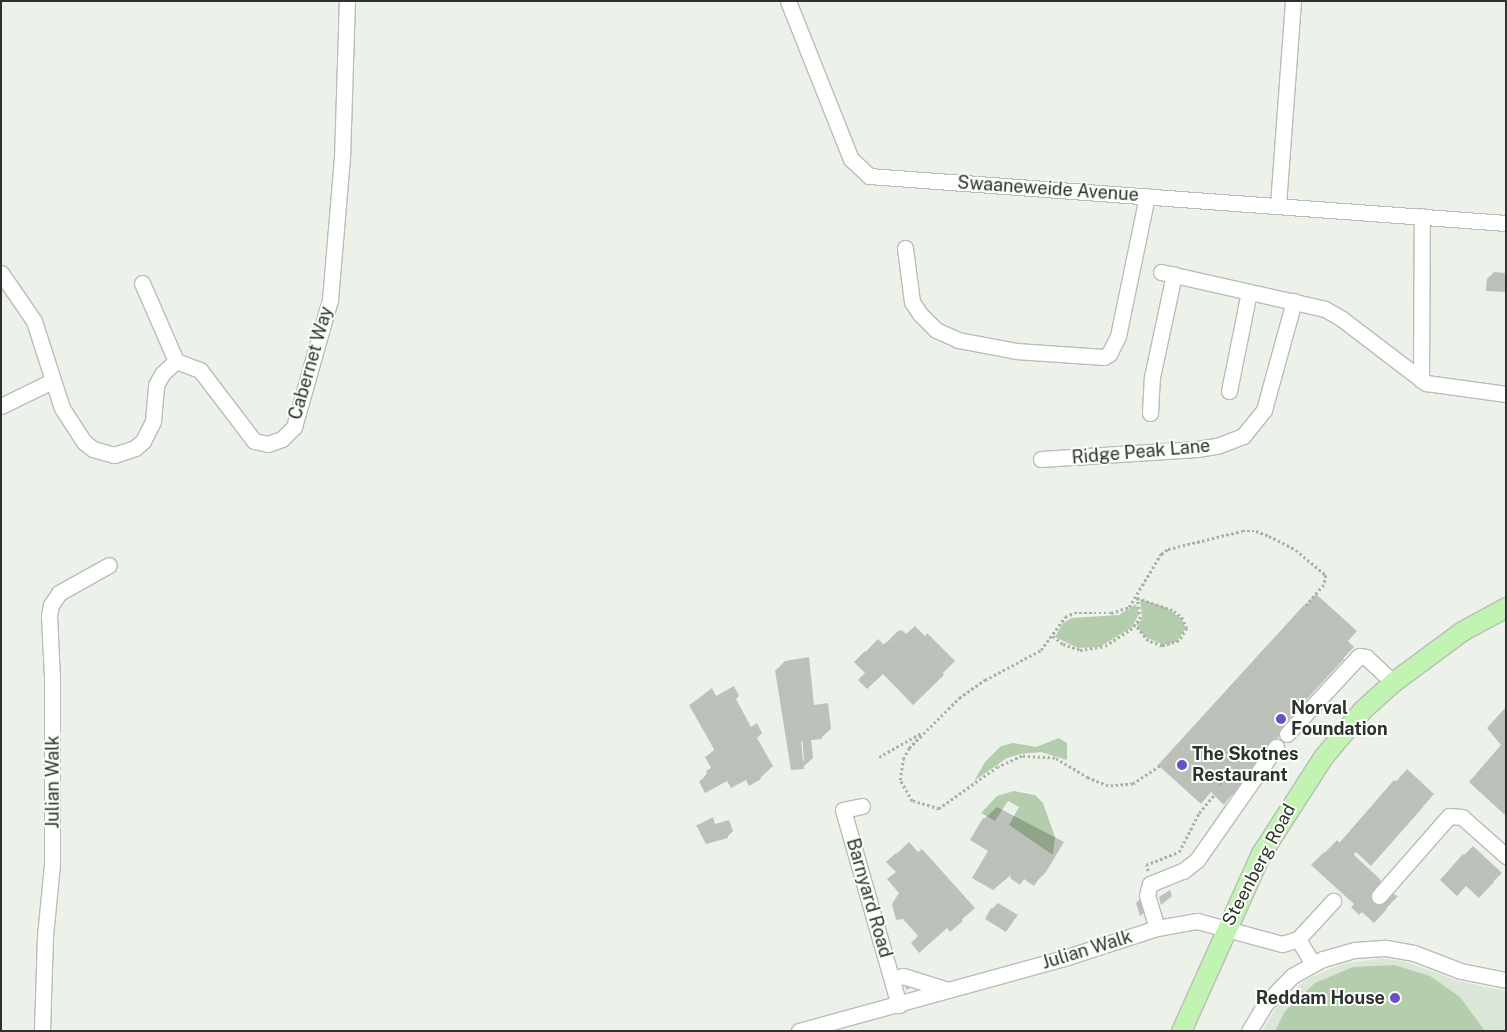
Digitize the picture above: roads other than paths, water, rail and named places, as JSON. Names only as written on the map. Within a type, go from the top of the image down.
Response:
[{"type":"main road","name":"Steenberg Road","points":[[1181,1031],[1226,926],[1260,855],[1306,781],[1362,710],[1393,682],[1462,631],[1506,607]]},
{"type":"street","name":"Cabernet Way","points":[[176,361],[192,365],[204,374],[254,441],[276,443],[294,427],[330,300],[341,167],[347,1]]},
{"type":"street","name":"Swaaneweide Avenue","points":[[788,1],[851,159],[857,168],[869,176],[1506,222]]},
{"type":"street","points":[[1278,205],[1293,1]]},
{"type":"street","points":[[905,248],[912,302],[920,314],[936,330],[958,340],[1016,351],[1104,357],[1109,354],[1118,336],[1147,196]]},
{"type":"street","points":[[1420,380],[1422,216]]},
{"type":"street","points":[[1,273],[34,321],[62,408],[84,442],[104,453],[114,455],[135,448],[143,441],[153,421],[156,385],[162,374],[176,361],[142,283]]},
{"type":"street","points":[[1150,413],[1152,377],[1167,273],[1294,301],[1335,314],[1420,380],[1436,386],[1506,394]]},
{"type":"street","points":[[1229,391],[1249,292]]},
{"type":"street","name":"Ridge Peak Lane","points":[[1041,459],[1197,449],[1217,446],[1243,436],[1264,410],[1294,301]]},
{"type":"street","points":[[1,406],[52,381]]},
{"type":"street","name":"Julian Walk","points":[[42,1031],[45,936],[52,864],[53,687],[49,616],[51,605],[59,593],[109,565]]},
{"type":"street","points":[[1287,734],[1359,656],[1366,657],[1393,682]]},
{"type":"street","points":[[1157,928],[1147,895],[1150,884],[1183,871],[1197,860],[1276,747]]},
{"type":"street","name":"Barnyard Road","points":[[862,806],[843,810],[899,1005]]},
{"type":"street","points":[[1379,896],[1448,816],[1462,817],[1506,856]]},
{"type":"street","points":[[1313,964],[1298,939],[1333,901]]},
{"type":"street","name":"Julian Walk","points":[[800,1031],[899,1005],[1157,928],[1197,921],[1226,926],[1282,944],[1298,939]]},
{"type":"street","points":[[1250,1031],[1277,990],[1313,964],[1339,953],[1386,948],[1414,953],[1480,976],[1506,980]]},
{"type":"street","points":[[893,979],[903,976],[948,990]]},
{"type":"place","name":"Norval Foundation","points":[[1281,719]]},
{"type":"place","name":"The Skotnes Restaurant","points":[[1182,765]]},
{"type":"place","name":"Reddam House","points":[[1395,998]]}]
